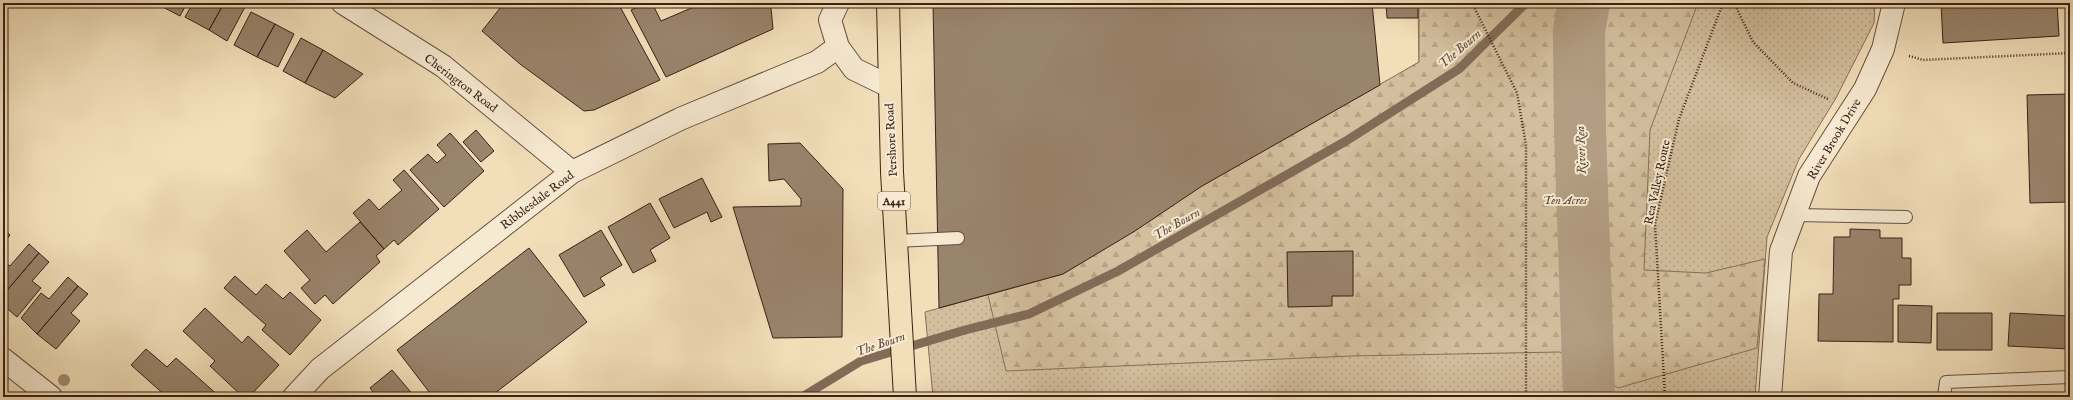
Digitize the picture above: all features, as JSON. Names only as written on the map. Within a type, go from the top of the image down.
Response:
[{"type":"main road","name":"Pershore Road","points":[[888,3],[889,86],[905,397]]},
{"type":"street","name":"Cherington Road","points":[[343,3],[443,66],[572,172]]},
{"type":"street","name":"River Brook Drive","points":[[1770,397],[1781,251],[1809,176],[1864,89],[1883,49],[1894,3]]},
{"type":"street","points":[[830,9],[838,47],[854,69]]},
{"type":"street","name":"Ribblesdale Road","points":[[294,397],[320,369],[572,172],[680,119],[817,62],[838,47]]},
{"type":"street","points":[[817,62],[854,69],[889,86]]},
{"type":"street","points":[[3,359],[51,397]]},
{"type":"lane","points":[[1795,215],[1906,217]]},
{"type":"lane","points":[[896,241],[958,238]]},
{"type":"lane","points":[[1944,397],[1946,382],[2070,377]]},
{"type":"path","points":[[1472,3],[1517,93],[1526,145],[1526,397]]},
{"type":"path","name":"Rea Valley Route","points":[[1665,397],[1655,224],[1679,119],[1723,3]]},
{"type":"path","points":[[1734,3],[1753,42],[1793,83],[1851,110]]},
{"type":"path","points":[[1883,49],[1923,60],[2070,53]]},
{"type":"green space","name":"Ten Acres","points":[[1418,3],[1875,3],[1874,23],[1836,98],[1799,159],[1767,237],[1755,397],[933,397],[925,312],[1063,274],[1419,62]]},
{"type":"green space","name":"Ten Acres","points":[[1419,3],[1698,3],[1650,130],[1644,270],[1706,273],[1765,259],[1757,348],[1618,388],[1560,352],[1350,356],[1006,371],[988,295],[1063,274],[1202,186],[1419,62]]},
{"type":"green space","points":[[1801,395],[2070,396],[2070,397],[1801,397]]},
{"type":"building","points":[[160,3],[187,3],[180,16],[159,5]]},
{"type":"building","points":[[193,3],[224,3],[209,30],[185,17]]},
{"type":"building","points":[[224,3],[237,3],[245,7],[227,41],[209,30]]},
{"type":"building","points":[[504,3],[618,3],[660,80],[594,110],[584,111],[520,64],[482,31]]},
{"type":"building","points":[[646,3],[652,3],[661,21],[703,3],[768,3],[771,8],[773,29],[666,77],[631,10]]},
{"type":"building","points":[[933,3],[1372,3],[1380,85],[1202,186],[1135,231],[1063,274],[939,308]]},
{"type":"building","points":[[1386,3],[1418,3],[1418,18],[1387,18]]},
{"type":"building","points":[[1941,3],[2057,3],[2059,36],[1943,43]]},
{"type":"building","points":[[251,12],[275,24],[257,57],[234,45]]},
{"type":"building","points":[[275,24],[294,34],[278,67],[257,57]]},
{"type":"building","points":[[301,38],[323,50],[305,83],[283,71]]},
{"type":"building","points":[[323,50],[363,74],[335,98],[305,83]]},
{"type":"building","points":[[2070,94],[2070,202],[2030,203],[2027,95]]},
{"type":"building","points":[[476,130],[494,151],[481,162],[463,142]]},
{"type":"building","points":[[450,133],[484,171],[444,207],[410,170],[428,154],[437,163],[446,155],[437,145]]},
{"type":"building","points":[[800,143],[843,189],[842,337],[773,338],[733,207],[801,206],[801,199],[784,179],[769,181],[768,144]]},
{"type":"building","points":[[404,170],[439,209],[398,245],[394,240],[384,249],[353,213],[369,199],[379,210],[402,190],[393,180]]},
{"type":"building","points":[[702,178],[722,217],[711,222],[707,212],[674,228],[659,199]]},
{"type":"building","points":[[650,203],[670,238],[650,250],[656,261],[633,273],[608,227]]},
{"type":"building","points":[[360,222],[384,249],[376,256],[380,262],[333,304],[325,295],[315,304],[301,288],[310,280],[284,251],[307,230],[326,252]]},
{"type":"building","points":[[3,229],[10,235],[3,244]]},
{"type":"building","points":[[1850,229],[1880,230],[1880,238],[1902,238],[1902,258],[1911,258],[1911,285],[1899,285],[1899,299],[1893,299],[1893,342],[1818,341],[1819,294],[1833,294],[1834,237],[1850,237]]},
{"type":"building","points":[[601,230],[622,265],[600,278],[605,285],[584,297],[559,255]]},
{"type":"building","points":[[29,244],[39,253],[3,295],[3,261],[10,266]]},
{"type":"building","points":[[529,248],[587,322],[490,397],[433,397],[397,350]]},
{"type":"building","points":[[1353,251],[1353,296],[1332,296],[1332,306],[1288,307],[1287,252]]},
{"type":"building","points":[[39,253],[49,262],[32,281],[41,288],[17,317],[3,305],[3,295]]},
{"type":"building","points":[[235,276],[256,295],[266,284],[283,299],[290,292],[321,320],[290,355],[262,330],[266,325],[224,288]]},
{"type":"building","points":[[68,277],[78,286],[37,334],[21,318],[41,293],[49,299]]},
{"type":"building","points":[[78,286],[88,294],[71,313],[80,321],[56,349],[37,334]]},
{"type":"building","points":[[1898,305],[1932,306],[1931,343],[1898,342]]},
{"type":"building","points":[[205,308],[242,343],[248,336],[279,365],[249,397],[243,397],[210,366],[215,361],[183,331]]},
{"type":"building","points":[[1937,313],[1992,313],[1992,350],[1937,350]]},
{"type":"building","points":[[2010,313],[2070,316],[2070,349],[2008,346]]},
{"type":"building","points":[[146,349],[167,367],[176,358],[220,397],[167,397],[131,365]]},
{"type":"building","points":[[392,370],[415,397],[377,397],[370,388]]},
{"type":"waterway","name":"The Bourn","points":[[802,397],[861,361],[965,330],[1029,314],[1118,271],[1346,141],[1459,69],[1526,3]]},
{"type":"waterway","name":"River Rea","points":[[1584,3],[1579,31],[1580,131],[1589,392]]}]
